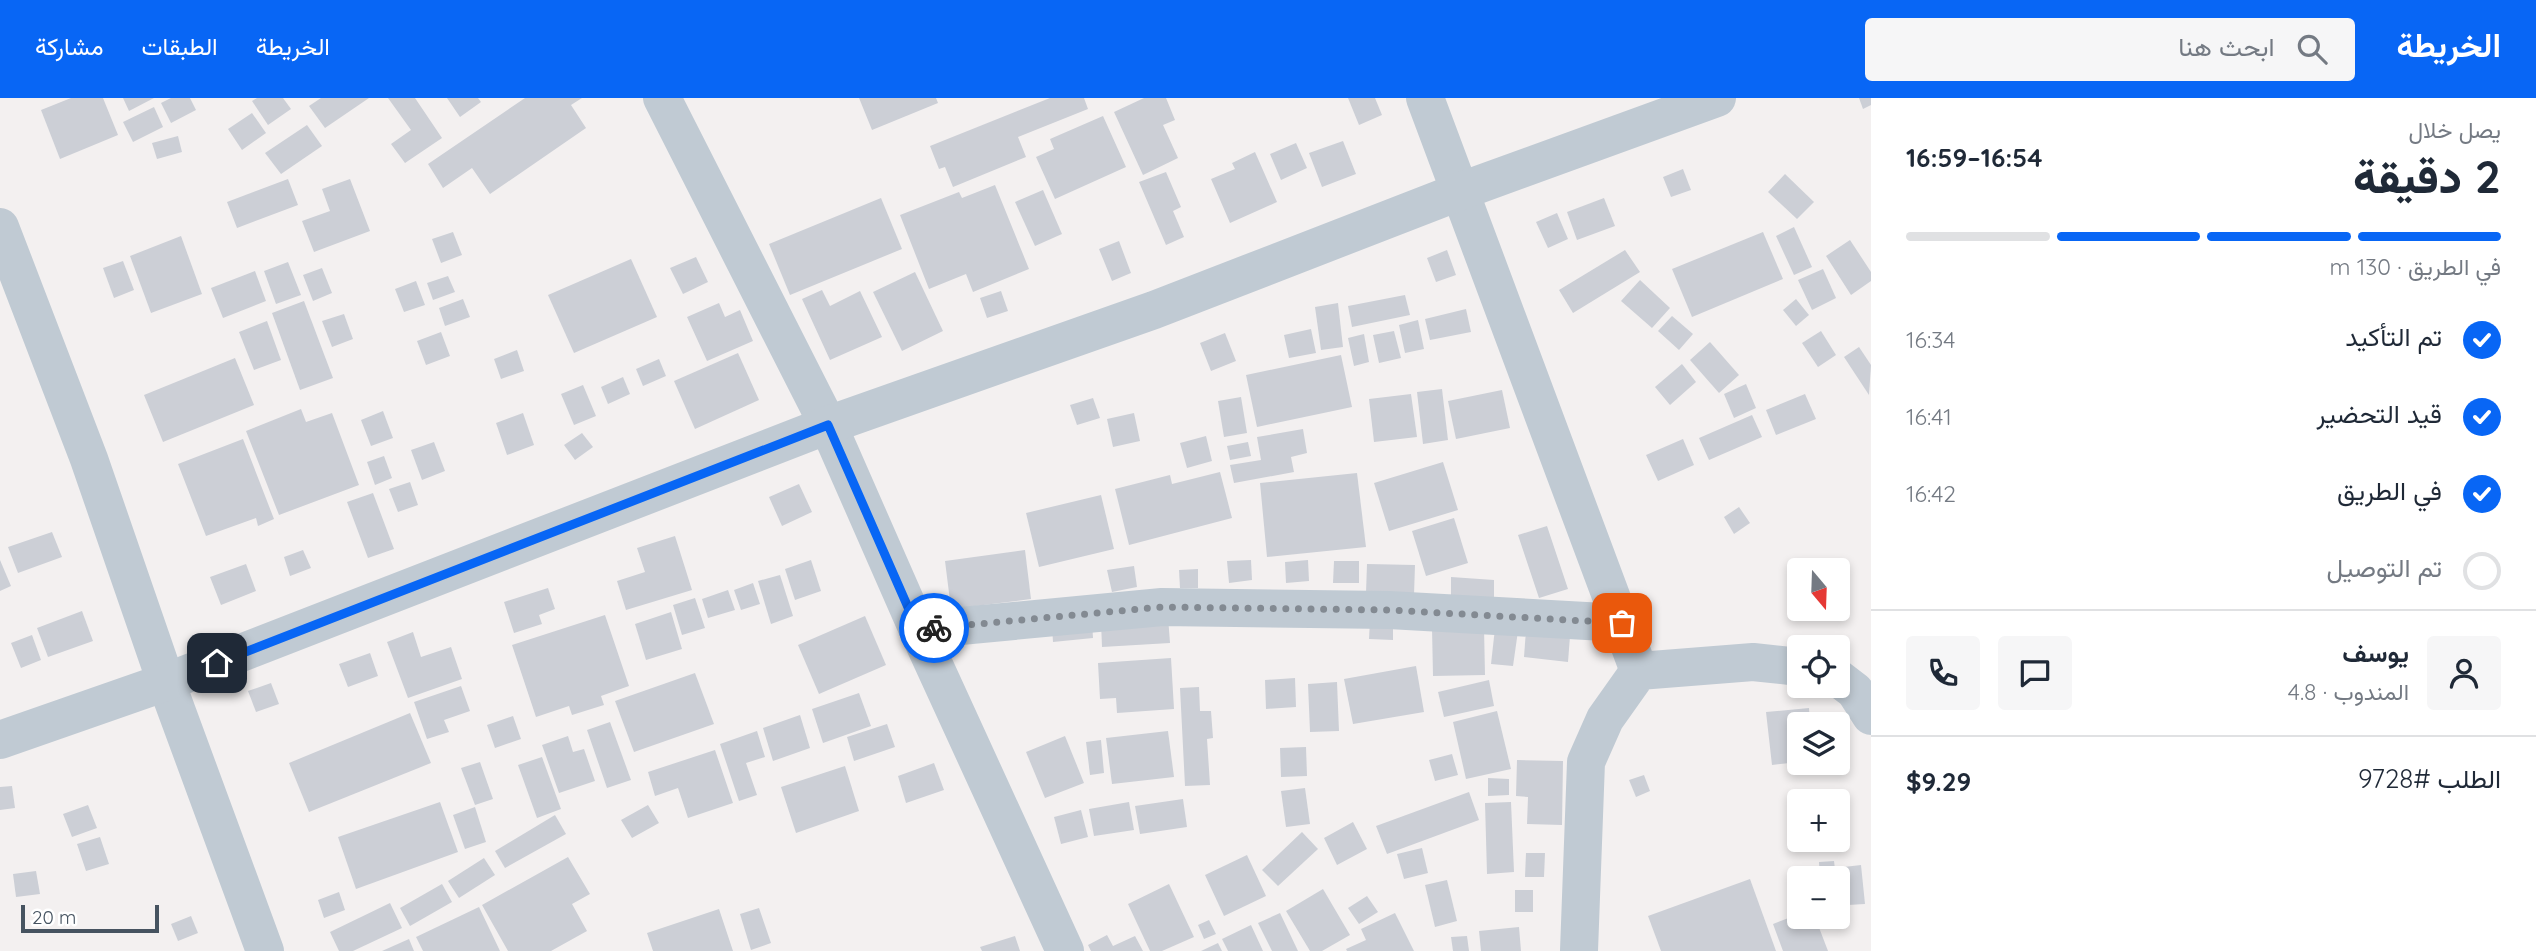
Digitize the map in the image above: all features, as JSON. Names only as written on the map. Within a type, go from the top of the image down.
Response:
[{"type":"street","points":[[662,98],[828,425],[918,630],[1065,951]]},
{"type":"street","points":[[1425,98],[1639,671]]},
{"type":"street","points":[[0,740],[166,682],[828,425],[1154,310],[1461,191],[1717,98]]},
{"type":"street","points":[[0,227],[89,459],[166,682],[265,951]]},
{"type":"street","points":[[918,630],[1162,607],[1389,610],[1622,623]]},
{"type":"street","points":[[1639,671],[1753,662],[1787,666]]},
{"type":"street","points":[[1579,951],[1586,762],[1605,719],[1639,671]]},
{"type":"street","points":[[1850,687],[1871,716]]},
{"type":"building","points":[[71,98],[103,98],[118,135],[60,159],[41,110]]},
{"type":"building","points":[[123,98],[154,98],[129,111]]},
{"type":"building","points":[[171,98],[190,98],[196,110],[171,123],[161,103]]},
{"type":"building","points":[[257,98],[283,98],[291,109],[268,125],[252,101]]},
{"type":"building","points":[[321,98],[369,98],[325,128],[309,106]]},
{"type":"building","points":[[388,98],[415,98],[442,138],[405,163],[391,144],[411,130]]},
{"type":"building","points":[[447,98],[478,98],[481,102],[460,117]]},
{"type":"building","points":[[525,98],[582,98],[571,105],[586,128],[490,194],[472,168],[443,188],[428,164]]},
{"type":"building","points":[[859,98],[936,98],[938,103],[872,130]]},
{"type":"building","points":[[1050,98],[1084,98],[1088,109],[1018,137],[1026,157],[953,187],[945,167],[939,169],[930,146]]},
{"type":"building","points":[[1144,98],[1166,98],[1175,120],[1163,125],[1178,158],[1143,175],[1114,112]]},
{"type":"building","points":[[1348,98],[1375,98],[1382,115],[1359,125]]},
{"type":"building","points":[[1859,98],[1871,98],[1871,105],[1863,109]]},
{"type":"building","points":[[154,107],[163,127],[133,142],[123,122]]},
{"type":"building","points":[[252,113],[266,133],[242,150],[228,129]]},
{"type":"building","points":[[1103,116],[1126,167],[1055,199],[1036,157],[1054,149],[1050,139]]},
{"type":"building","points":[[307,125],[322,146],[281,174],[265,153]]},
{"type":"building","points":[[178,136],[182,152],[157,159],[152,143]]},
{"type":"building","points":[[1343,141],[1356,174],[1322,187],[1309,153]]},
{"type":"building","points":[[1296,143],[1307,168],[1281,180],[1270,154]]},
{"type":"building","points":[[1255,152],[1277,202],[1230,223],[1211,179],[1235,169],[1232,163]]},
{"type":"building","points":[[1683,169],[1691,190],[1671,197],[1663,177]]},
{"type":"building","points":[[1166,172],[1181,207],[1173,211],[1184,237],[1166,245],[1139,182]]},
{"type":"building","points":[[1785,174],[1814,202],[1797,219],[1768,192]]},
{"type":"building","points":[[288,179],[298,205],[237,228],[227,202]]},
{"type":"building","points":[[350,179],[370,231],[314,252],[302,221],[330,211],[322,189]]},
{"type":"building","points":[[995,185],[1029,269],[973,292],[966,274],[929,289],[900,215],[959,192],[962,198]]},
{"type":"building","points":[[1043,190],[1062,234],[1035,246],[1015,202]]},
{"type":"building","points":[[881,198],[902,249],[790,295],[769,244]]},
{"type":"building","points":[[1604,198],[1615,226],[1577,240],[1567,212]]},
{"type":"building","points":[[1557,213],[1568,239],[1548,248],[1536,222]]},
{"type":"building","points":[[1794,227],[1812,267],[1794,275],[1776,236]]},
{"type":"building","points":[[453,232],[462,255],[441,263],[432,239]]},
{"type":"building","points":[[1763,232],[1783,279],[1692,317],[1672,269]]},
{"type":"building","points":[[181,236],[202,294],[151,313],[130,256]]},
{"type":"building","points":[[1850,240],[1871,272],[1871,281],[1851,295],[1826,256]]},
{"type":"building","points":[[1119,241],[1131,273],[1112,281],[1099,249]]},
{"type":"building","points":[[1447,250],[1456,275],[1436,282],[1427,258]]},
{"type":"building","points":[[1625,250],[1640,272],[1573,313],[1559,290]]},
{"type":"building","points":[[696,257],[708,282],[683,294],[670,268]]},
{"type":"building","points":[[631,259],[657,317],[574,353],[548,295]]},
{"type":"building","points":[[123,261],[134,290],[114,298],[103,268]]},
{"type":"building","points":[[288,262],[301,295],[276,304],[264,271]]},
{"type":"building","points":[[322,268],[332,293],[313,301],[303,275]]},
{"type":"building","points":[[1823,269],[1836,298],[1812,310],[1798,280]]},
{"type":"building","points":[[255,271],[266,301],[223,318],[211,288]]},
{"type":"building","points":[[915,272],[943,331],[902,351],[873,292]]},
{"type":"building","points":[[448,276],[455,292],[433,300],[427,283]]},
{"type":"building","points":[[1640,280],[1670,308],[1652,328],[1621,301]]},
{"type":"building","points":[[416,281],[425,305],[404,312],[395,289]]},
{"type":"building","points":[[822,290],[830,306],[860,291],[882,337],[830,360],[802,299]]},
{"type":"building","points":[[1001,291],[1008,311],[987,318],[980,298]]},
{"type":"building","points":[[1405,295],[1410,315],[1352,327],[1348,306]]},
{"type":"building","points":[[463,299],[470,317],[445,326],[439,308]]},
{"type":"building","points":[[1796,299],[1809,315],[1796,326],[1783,310]]},
{"type":"building","points":[[304,301],[333,378],[300,390],[272,313]]},
{"type":"building","points":[[719,303],[725,317],[740,310],[753,341],[707,361],[687,317]]},
{"type":"building","points":[[1338,303],[1343,347],[1321,350],[1315,307]]},
{"type":"building","points":[[1466,309],[1471,332],[1430,340],[1425,319]]},
{"type":"building","points":[[344,314],[353,339],[332,347],[322,321]]},
{"type":"building","points":[[1672,316],[1693,334],[1679,350],[1658,331]]},
{"type":"building","points":[[1418,320],[1424,349],[1405,353],[1399,325]]},
{"type":"building","points":[[267,321],[281,360],[254,370],[239,332]]},
{"type":"building","points":[[1311,329],[1316,353],[1289,358],[1284,335]]},
{"type":"building","points":[[1394,331],[1401,358],[1379,363],[1373,335]]},
{"type":"building","points":[[1821,331],[1836,355],[1818,367],[1802,343]]},
{"type":"building","points":[[441,332],[450,356],[426,365],[417,341]]},
{"type":"building","points":[[1225,333],[1236,361],[1211,371],[1200,343]]},
{"type":"building","points":[[1364,334],[1369,362],[1354,366],[1348,338]]},
{"type":"building","points":[[1710,342],[1739,375],[1719,393],[1690,360]]},
{"type":"building","points":[[1859,347],[1871,365],[1869,395],[1844,357]]},
{"type":"building","points":[[517,350],[524,371],[501,379],[494,359]]},
{"type":"building","points":[[738,353],[759,400],[695,429],[674,381]]},
{"type":"building","points":[[1341,355],[1352,407],[1257,427],[1246,375]]},
{"type":"building","points":[[235,358],[254,405],[163,442],[144,395]]},
{"type":"building","points":[[659,359],[666,376],[643,386],[636,369]]},
{"type":"building","points":[[1682,364],[1696,382],[1670,405],[1655,387]]},
{"type":"building","points":[[623,377],[630,394],[608,404],[601,387]]},
{"type":"building","points":[[1746,384],[1756,408],[1734,418],[1724,394]]},
{"type":"building","points":[[583,385],[596,416],[574,425],[561,394]]},
{"type":"building","points":[[1442,389],[1448,440],[1423,444],[1417,392]]},
{"type":"building","points":[[1502,390],[1510,428],[1456,439],[1448,401]]},
{"type":"building","points":[[1411,394],[1417,437],[1374,442],[1369,399]]},
{"type":"building","points":[[1805,394],[1816,419],[1776,435],[1766,410]]},
{"type":"building","points":[[1241,397],[1247,433],[1224,437],[1218,401]]},
{"type":"building","points":[[1093,398],[1100,418],[1077,425],[1070,405]]},
{"type":"building","points":[[301,409],[306,422],[332,413],[359,485],[279,515],[246,431]]},
{"type":"building","points":[[383,411],[393,438],[371,446],[361,420]]},
{"type":"building","points":[[523,413],[534,445],[507,455],[496,423]]},
{"type":"building","points":[[1134,413],[1140,441],[1113,447],[1107,419]]},
{"type":"building","points":[[1752,415],[1762,437],[1709,460],[1699,438]]},
{"type":"building","points":[[1303,429],[1307,453],[1291,457],[1294,472],[1234,483],[1230,465],[1261,460],[1257,437]]},
{"type":"building","points":[[582,433],[593,447],[575,460],[564,445]]},
{"type":"building","points":[[1206,436],[1212,461],[1187,468],[1180,443]]},
{"type":"building","points":[[243,439],[274,519],[258,526],[256,518],[206,536],[178,464]]},
{"type":"building","points":[[1683,439],[1694,465],[1658,481],[1646,455]]},
{"type":"building","points":[[434,442],[445,471],[422,480],[411,450]]},
{"type":"building","points":[[1248,442],[1251,456],[1230,460],[1227,446]]},
{"type":"building","points":[[384,456],[392,478],[375,485],[367,462]]},
{"type":"building","points":[[1443,462],[1458,510],[1389,531],[1374,483]]},
{"type":"building","points":[[1220,472],[1232,518],[1129,545],[1115,489],[1170,475],[1172,484]]},
{"type":"building","points":[[1357,473],[1366,547],[1267,557],[1260,483]]},
{"type":"building","points":[[410,482],[418,505],[398,512],[389,489]]},
{"type":"building","points":[[799,484],[812,512],[782,526],[769,497]]},
{"type":"building","points":[[373,493],[394,549],[368,558],[347,502]]},
{"type":"building","points":[[1101,495],[1114,549],[1039,567],[1026,513]]},
{"type":"building","points":[[1739,507],[1750,523],[1734,534],[1724,517]]},
{"type":"building","points":[[1454,518],[1468,563],[1426,576],[1412,531]]},
{"type":"building","points":[[1547,526],[1568,589],[1539,598],[1518,535]]},
{"type":"building","points":[[52,532],[62,557],[18,573],[8,547]]},
{"type":"building","points":[[675,536],[692,590],[626,610],[617,581],[645,572],[637,548]]},
{"type":"building","points":[[303,550],[311,568],[290,576],[284,557]]},
{"type":"building","points":[[1025,550],[1031,599],[951,609],[945,561]]},
{"type":"building","points":[[0,560],[11,586],[0,591]]},
{"type":"building","points":[[811,560],[821,591],[795,600],[785,569]]},
{"type":"building","points":[[1251,560],[1252,580],[1229,583],[1227,561]]},
{"type":"building","points":[[1308,560],[1309,581],[1286,583],[1285,562]]},
{"type":"building","points":[[1334,561],[1359,561],[1359,583],[1333,583]]},
{"type":"building","points":[[246,564],[256,591],[221,605],[210,577]]},
{"type":"building","points":[[1367,564],[1415,565],[1414,595],[1366,593]]},
{"type":"building","points":[[1134,566],[1137,587],[1112,592],[1107,570]]},
{"type":"building","points":[[1198,569],[1198,588],[1180,588],[1179,570]]},
{"type":"building","points":[[780,575],[793,616],[771,624],[758,581]]},
{"type":"building","points":[[1451,577],[1494,580],[1494,600],[1451,598]]},
{"type":"building","points":[[753,583],[760,604],[741,610],[734,590]]},
{"type":"building","points":[[548,588],[555,609],[539,615],[542,624],[514,633],[504,602]]},
{"type":"building","points":[[728,590],[735,610],[708,618],[702,599]]},
{"type":"building","points":[[695,598],[705,628],[682,635],[673,605]]},
{"type":"building","points":[[82,611],[93,641],[48,657],[37,628]]},
{"type":"building","points":[[671,612],[682,649],[646,660],[635,624]]},
{"type":"building","points":[[605,615],[629,686],[601,696],[604,705],[572,715],[569,706],[536,717],[512,645]]},
{"type":"building","points":[[865,616],[886,665],[819,694],[798,645]]},
{"type":"building","points":[[1168,617],[1170,643],[1102,647],[1101,622]]},
{"type":"building","points":[[1370,621],[1393,622],[1393,640],[1369,639]]},
{"type":"building","points":[[1092,622],[1093,638],[1053,642],[1052,625]]},
{"type":"building","points":[[1484,627],[1485,675],[1433,676],[1432,628]]},
{"type":"building","points":[[1495,628],[1518,631],[1513,666],[1491,664]]},
{"type":"building","points":[[1526,630],[1570,636],[1568,662],[1524,657]]},
{"type":"building","points":[[413,632],[421,657],[451,647],[462,679],[408,698],[387,642]]},
{"type":"building","points":[[32,635],[41,660],[21,668],[11,643]]},
{"type":"building","points":[[370,653],[378,676],[348,687],[339,664]]},
{"type":"building","points":[[1171,658],[1174,709],[1117,713],[1116,698],[1100,699],[1098,663]]},
{"type":"building","points":[[1416,666],[1424,712],[1353,724],[1344,679]]},
{"type":"building","points":[[695,673],[714,724],[634,752],[615,701]]},
{"type":"building","points":[[1295,678],[1296,707],[1266,709],[1265,680]]},
{"type":"building","points":[[1489,680],[1494,706],[1444,717],[1438,692]]},
{"type":"building","points":[[1337,682],[1339,731],[1310,732],[1308,684]]},
{"type":"building","points":[[271,683],[279,704],[256,712],[248,691]]},
{"type":"building","points":[[461,686],[470,711],[444,720],[449,732],[427,739],[414,702]]},
{"type":"building","points":[[1199,687],[1200,711],[1211,711],[1213,738],[1207,739],[1210,785],[1185,786],[1180,688]]},
{"type":"building","points":[[859,693],[871,726],[823,743],[812,709]]},
{"type":"building","points":[[1809,708],[1809,712],[1787,712],[1787,763],[1772,765],[1766,712]]},
{"type":"building","points":[[1497,711],[1511,769],[1466,779],[1453,722]]},
{"type":"building","points":[[410,713],[431,763],[309,812],[289,763]]},
{"type":"building","points":[[800,715],[810,748],[773,761],[763,728]]},
{"type":"building","points":[[513,716],[521,739],[495,748],[487,725]]},
{"type":"building","points":[[610,722],[631,780],[607,788],[587,730]]},
{"type":"building","points":[[887,724],[895,747],[854,761],[847,737]]},
{"type":"building","points":[[757,731],[765,757],[746,763],[757,795],[739,801],[720,744]]},
{"type":"building","points":[[1168,731],[1174,777],[1112,784],[1106,738]]},
{"type":"building","points":[[568,736],[573,752],[584,749],[595,781],[559,793],[542,745]]},
{"type":"building","points":[[1065,736],[1084,783],[1045,798],[1026,752]]},
{"type":"building","points":[[1101,740],[1104,773],[1090,775],[1086,742]]},
{"type":"building","points":[[1306,747],[1307,776],[1281,777],[1280,748]]},
{"type":"building","points":[[715,750],[733,803],[688,818],[678,788],[655,796],[648,772]]},
{"type":"building","points":[[1452,754],[1458,775],[1435,781],[1429,760]]},
{"type":"building","points":[[542,757],[561,809],[537,818],[518,765]]},
{"type":"building","points":[[1517,760],[1563,761],[1562,825],[1527,824],[1528,797],[1516,796]]},
{"type":"building","points":[[480,762],[493,799],[475,805],[461,768]]},
{"type":"building","points":[[934,763],[944,790],[906,803],[898,776]]},
{"type":"building","points":[[845,766],[859,811],[796,833],[781,787]]},
{"type":"building","points":[[1644,775],[1650,791],[1636,797],[1629,780]]},
{"type":"building","points":[[1488,778],[1509,779],[1509,795],[1488,796]]},
{"type":"building","points":[[12,786],[15,808],[0,810],[0,787]]},
{"type":"building","points":[[1305,788],[1310,824],[1286,827],[1281,791]]},
{"type":"building","points":[[1469,792],[1479,820],[1387,854],[1376,826]]},
{"type":"building","points":[[1183,799],[1187,827],[1140,834],[1135,806]]},
{"type":"building","points":[[440,802],[458,852],[356,889],[338,837]]},
{"type":"building","points":[[1129,802],[1134,830],[1094,836],[1089,809]]},
{"type":"building","points":[[1511,802],[1514,872],[1487,874],[1485,803]]},
{"type":"building","points":[[88,805],[97,828],[72,837],[63,814]]},
{"type":"building","points":[[648,805],[659,823],[632,838],[621,820]]},
{"type":"building","points":[[475,807],[486,842],[465,849],[453,815]]},
{"type":"building","points":[[1081,810],[1088,837],[1061,844],[1054,817]]},
{"type":"building","points":[[555,815],[566,834],[505,868],[495,851]]},
{"type":"building","points":[[1353,822],[1367,849],[1337,865],[1324,838]]},
{"type":"building","points":[[1302,832],[1318,849],[1278,886],[1262,870]]},
{"type":"building","points":[[100,837],[109,864],[86,871],[77,844]]},
{"type":"building","points":[[1422,848],[1428,873],[1404,879],[1397,854]]},
{"type":"building","points":[[1526,853],[1545,853],[1544,877],[1525,877]]},
{"type":"building","points":[[1247,855],[1266,896],[1224,916],[1205,875]]},
{"type":"building","points":[[568,857],[590,894],[572,904],[587,931],[551,951],[508,951],[482,905]]},
{"type":"building","points":[[484,858],[495,875],[459,898],[448,881]]},
{"type":"building","points":[[1834,861],[1835,866],[1819,866],[1819,862]]},
{"type":"building","points":[[1861,865],[1865,904],[1850,905],[1850,866]]},
{"type":"building","points":[[36,871],[40,894],[16,897],[13,874]]},
{"type":"building","points":[[1750,879],[1776,951],[1661,951],[1648,916]]},
{"type":"building","points":[[1447,880],[1457,921],[1435,927],[1425,885]]},
{"type":"building","points":[[442,884],[452,902],[410,926],[400,908]]},
{"type":"building","points":[[1169,884],[1194,937],[1162,951],[1150,951],[1128,904]]},
{"type":"building","points":[[1323,889],[1350,935],[1322,951],[1310,951],[1286,911]]},
{"type":"building","points":[[1515,890],[1533,890],[1533,912],[1515,912]]},
{"type":"building","points":[[339,892],[345,910],[324,918],[318,900]]},
{"type":"building","points":[[1367,896],[1378,912],[1359,924],[1348,908]]},
{"type":"building","points":[[390,903],[402,928],[353,951],[339,951],[330,932]]},
{"type":"building","points":[[479,907],[500,951],[423,951],[416,937]]},
{"type":"building","points":[[759,908],[771,943],[751,950],[740,914]]},
{"type":"building","points":[[719,909],[733,951],[653,951],[647,933]]},
{"type":"building","points":[[1280,913],[1298,951],[1272,951],[1258,923]]},
{"type":"building","points":[[1395,913],[1414,951],[1347,951],[1346,949],[1366,940],[1361,929]]},
{"type":"building","points":[[191,916],[198,933],[178,941],[171,924]]},
{"type":"building","points":[[1787,919],[1787,929],[1820,929],[1828,951],[1783,951],[1773,924]]},
{"type":"building","points":[[1209,920],[1216,934],[1204,939],[1198,925]]},
{"type":"building","points":[[1251,925],[1263,951],[1228,951],[1222,939]]},
{"type":"building","points":[[1519,927],[1521,951],[1481,951],[1479,931]]},
{"type":"building","points":[[1107,935],[1113,946],[1135,936],[1143,951],[1091,951],[1088,945]]},
{"type":"building","points":[[1015,936],[1020,951],[982,951],[980,947]]},
{"type":"building","points":[[1467,936],[1469,951],[1453,951],[1451,937]]},
{"type":"building","points":[[409,939],[414,951],[382,951]]},
{"type":"building","points":[[1218,943],[1222,951],[1201,951]]},
{"type":"way so far","points":[[934,628],[1162,607],[1389,610],[1622,623]]},
{"type":"route","points":[[217,663],[828,425],[918,630],[934,628]]}]
